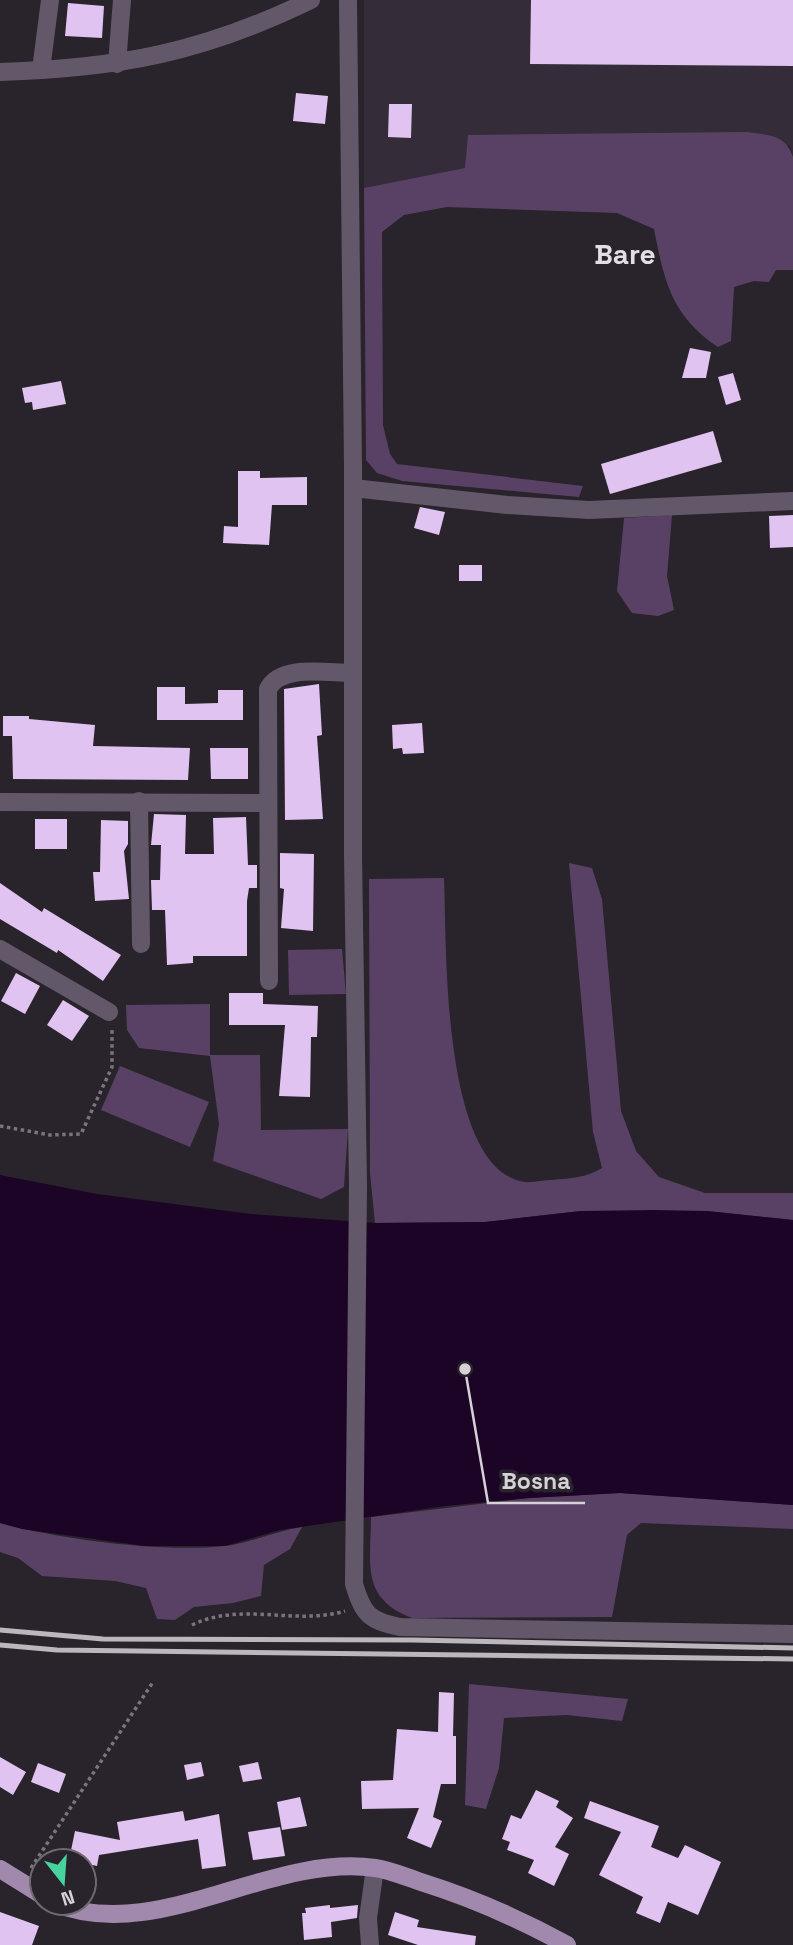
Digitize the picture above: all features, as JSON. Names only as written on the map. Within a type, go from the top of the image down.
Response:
[{"type":"main road","points":[[98,1916],[130,1919],[173,1913],[286,1877],[332,1868],[375,1868],[452,1892],[517,1917],[567,1945]]},
{"type":"main road","points":[[0,1870],[28,1886]]},
{"type":"street","points":[[41,70],[50,0]]},
{"type":"street","points":[[117,64],[122,0]]},
{"type":"street","points":[[0,72],[117,64],[164,56],[230,36],[311,0]]},
{"type":"street","points":[[348,0],[353,488],[351,673],[358,1186],[354,1584],[361,1606],[377,1622],[400,1627],[793,1634]]},
{"type":"street","points":[[353,488],[507,505],[589,510],[793,501]]},
{"type":"street","points":[[270,981],[267,696],[272,682],[287,673],[351,673]]},
{"type":"street","points":[[139,801],[141,944]]},
{"type":"street","points":[[0,802],[267,803]]},
{"type":"street","points":[[0,949],[109,1012]]},
{"type":"street","points":[[370,1945],[368,1918],[375,1868]]},
{"type":"path","points":[[0,1126],[50,1135],[81,1133],[112,1067],[114,1039],[109,1012]]},
{"type":"path","points":[[191,1625],[209,1616],[232,1612],[303,1617],[361,1606]]},
{"type":"path","points":[[21,1882],[153,1682]]},
{"type":"shaded area","points":[[364,0],[793,0],[793,157],[790,146],[468,135],[466,168],[364,188]]},
{"type":"shaded area","points":[[747,132],[781,140],[790,149],[793,157],[793,270],[776,270],[769,282],[754,281],[734,287],[731,341],[718,347],[690,323],[672,296],[654,229],[617,213],[447,207],[404,215],[382,232],[383,425],[390,454],[397,464],[583,486],[579,497],[402,481],[377,473],[366,460],[364,188],[465,168],[468,135]]},
{"type":"shaded area","points":[[672,515],[667,576],[674,610],[658,616],[632,613],[617,591],[624,518]]},
{"type":"shaded area","points":[[569,863],[592,868],[602,899],[621,1111],[636,1151],[659,1177],[705,1193],[793,1193],[793,1220],[707,1211],[581,1211],[485,1222],[375,1223],[370,1173],[369,879],[444,878],[446,951],[454,1050],[463,1097],[477,1138],[497,1168],[528,1182],[578,1177],[602,1168],[593,1132]]},
{"type":"shaded area","points":[[342,949],[346,994],[289,995],[288,950]]},
{"type":"shaded area","points":[[210,1004],[210,1055],[260,1055],[261,1130],[348,1129],[344,1187],[321,1199],[213,1161],[219,1124],[210,1056],[139,1048],[127,1030],[126,1005]]},
{"type":"shaded area","points":[[120,1066],[209,1102],[190,1147],[101,1110]]},
{"type":"shaded area","points":[[0,1175],[97,1194],[251,1214],[375,1223],[485,1222],[581,1211],[654,1210],[707,1211],[793,1220],[793,1505],[620,1493],[529,1498],[445,1506],[280,1530],[225,1546],[145,1546],[22,1529],[0,1523]]},
{"type":"shaded area","points":[[620,1493],[793,1505],[793,1529],[641,1523],[627,1535],[612,1617],[412,1618],[395,1610],[376,1590],[370,1564],[371,1517],[529,1498]]},
{"type":"shaded area","points":[[0,1523],[81,1539],[172,1548],[224,1546],[302,1527],[290,1549],[264,1565],[261,1596],[233,1603],[194,1607],[175,1620],[157,1619],[146,1588],[115,1581],[42,1576],[18,1558],[0,1552]]},
{"type":"shaded area","points":[[469,1684],[628,1699],[622,1721],[567,1715],[504,1718],[499,1768],[486,1809],[465,1805]]},
{"type":"building","points":[[531,0],[793,0],[793,66],[530,64]]},
{"type":"building","points":[[68,3],[104,6],[102,38],[65,36]]},
{"type":"building","points":[[296,93],[328,96],[325,124],[293,121]]},
{"type":"building","points":[[389,104],[412,104],[411,138],[388,137]]},
{"type":"building","points":[[690,348],[711,352],[706,378],[682,378]]},
{"type":"building","points":[[733,373],[741,400],[726,405],[718,377]]},
{"type":"building","points":[[61,381],[66,404],[33,410],[32,402],[25,403],[22,388]]},
{"type":"building","points":[[713,431],[722,462],[610,494],[601,464]]},
{"type":"building","points":[[238,471],[260,471],[260,478],[307,477],[307,505],[272,505],[269,545],[223,543],[224,526],[238,527]]},
{"type":"building","points":[[420,507],[445,512],[439,535],[414,528]]},
{"type":"building","points":[[793,515],[793,547],[770,548],[769,516]]},
{"type":"building","points":[[459,565],[482,565],[482,581],[459,581]]},
{"type":"building","points":[[319,684],[322,735],[317,736],[323,819],[285,820],[284,689]]},
{"type":"building","points":[[157,687],[185,687],[185,704],[218,703],[218,690],[243,690],[243,720],[157,720]]},
{"type":"building","points":[[3,716],[29,716],[29,719],[95,725],[93,746],[190,748],[188,780],[13,779],[12,736],[3,736]]},
{"type":"building","points":[[422,723],[424,753],[403,754],[402,748],[393,749],[392,725]]},
{"type":"building","points":[[210,748],[248,748],[248,779],[211,779]]},
{"type":"building","points":[[154,814],[186,815],[185,854],[214,854],[213,818],[246,817],[248,865],[257,865],[257,888],[249,888],[247,901],[247,956],[193,956],[193,963],[167,965],[165,910],[152,910],[151,880],[160,880],[161,845],[151,845]]},
{"type":"building","points":[[35,819],[67,819],[67,849],[35,849]]},
{"type":"building","points":[[101,820],[128,821],[128,844],[124,851],[129,899],[95,901],[93,872],[100,872]]},
{"type":"building","points":[[280,853],[314,854],[313,931],[281,928],[284,889],[280,888]]},
{"type":"building","points":[[0,883],[42,912],[44,908],[121,955],[103,981],[58,950],[57,953],[0,919]]},
{"type":"building","points":[[16,973],[40,986],[25,1014],[1,1001]]},
{"type":"building","points":[[229,993],[263,993],[263,1004],[318,1006],[317,1037],[311,1037],[310,1097],[279,1096],[285,1025],[229,1025]]},
{"type":"building","points":[[63,1000],[89,1016],[72,1041],[47,1025]]},
{"type":"building","points":[[439,1692],[454,1693],[456,1784],[441,1784],[433,1817],[442,1821],[431,1848],[407,1838],[419,1808],[362,1809],[361,1781],[393,1780],[397,1729],[438,1732]]},
{"type":"building","points":[[0,1757],[26,1772],[13,1795],[0,1787]]},
{"type":"building","points":[[201,1762],[204,1776],[187,1780],[184,1765]]},
{"type":"building","points":[[258,1762],[262,1779],[243,1782],[239,1766]]},
{"type":"building","points":[[38,1763],[66,1774],[59,1793],[31,1782]]},
{"type":"building","points":[[536,1790],[559,1801],[556,1807],[573,1818],[555,1847],[569,1854],[554,1886],[528,1873],[534,1860],[507,1850],[510,1842],[502,1839],[511,1815],[521,1819]]},
{"type":"building","points":[[300,1797],[307,1826],[282,1830],[277,1802]]},
{"type":"building","points":[[590,1801],[659,1826],[651,1847],[678,1858],[685,1845],[721,1862],[698,1915],[668,1902],[660,1923],[636,1913],[643,1897],[599,1875],[621,1832],[584,1818]]},
{"type":"building","points":[[183,1811],[185,1821],[219,1814],[226,1866],[202,1869],[198,1839],[99,1855],[98,1860],[98,1847],[72,1847],[75,1831],[120,1840],[117,1822]]},
{"type":"building","points":[[280,1827],[285,1856],[253,1860],[248,1832]]},
{"type":"building","points":[[330,1905],[330,1908],[358,1905],[357,1918],[331,1922],[332,1937],[304,1940],[302,1913],[306,1913],[305,1908]]},
{"type":"building","points":[[0,1912],[39,1926],[32,1945],[0,1945]]},
{"type":"building","points":[[395,1912],[419,1920],[417,1927],[476,1936],[475,1945],[418,1945],[388,1935]]},
{"type":"railway","points":[[0,1630],[103,1639],[413,1640],[793,1648]]},
{"type":"railway","points":[[0,1645],[57,1650],[793,1659]]},
{"type":"place","name":"Bosna","points":[[465,1369]]},
{"type":"district","name":"Bare","points":[[625,254]]}]
